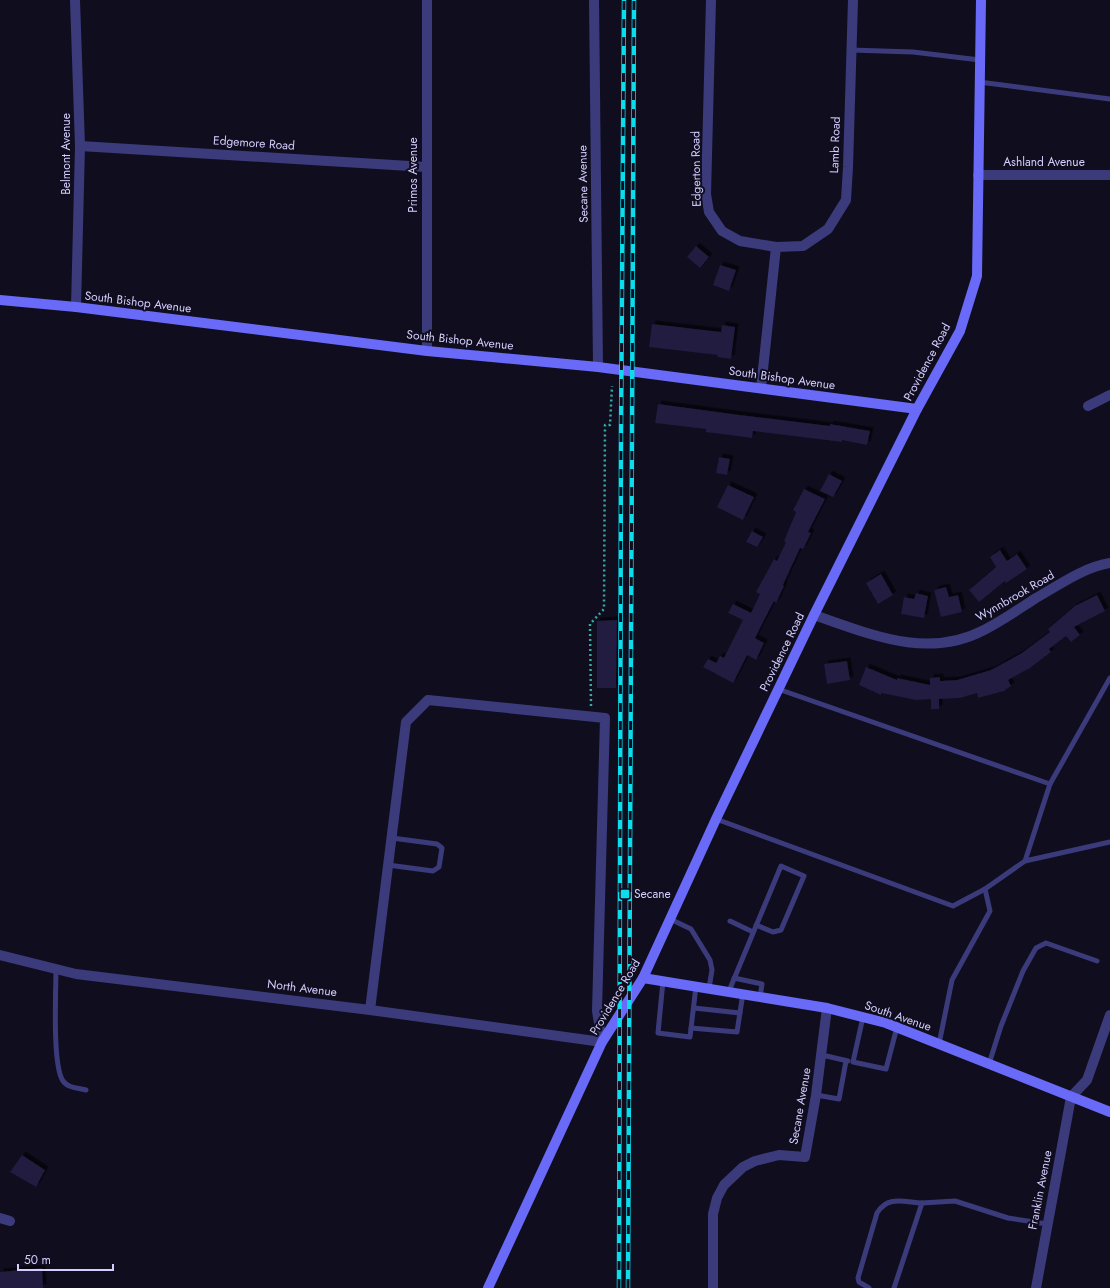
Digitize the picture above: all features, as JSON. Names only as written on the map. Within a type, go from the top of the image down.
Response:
[{"type":"street","name":"Belmont Avenue","points":[[75,0],[80,146],[76,307]]},
{"type":"street","name":"Primos Avenue","points":[[427,0],[427,351]]},
{"type":"street","name":"Secane Avenue","points":[[594,0],[598,367]]},
{"type":"street","name":"Edgerton Road","points":[[711,0],[706,194],[709,212],[722,231],[740,241],[776,247]]},
{"type":"street","name":"Lamb Road","points":[[776,247],[803,246],[828,229],[846,200],[853,0]]},
{"type":"street","name":"Providence Road","points":[[488,1288],[602,1042],[643,978],[716,819],[814,614],[916,409],[960,331],[977,276],[981,0]]},
{"type":"street","name":"Edgemore Road","points":[[80,146],[426,167]]},
{"type":"street","name":"Ashland Avenue","points":[[978,175],[1110,175]]},
{"type":"street","points":[[761,388],[776,247]]},
{"type":"street","name":"South Bishop Avenue","points":[[0,300],[76,307],[427,351],[598,367],[916,409]]},
{"type":"street","points":[[1088,406],[1110,395]]},
{"type":"street","name":"Wynnbrook Road","points":[[814,614],[887,640],[918,644],[949,642],[984,631],[1054,588],[1096,566],[1110,563]]},
{"type":"street","points":[[370,1010],[406,722],[428,700],[591,716],[605,718],[598,1011],[602,1042]]},
{"type":"street","name":"North Avenue","points":[[0,955],[76,974],[370,1010],[602,1042]]},
{"type":"street","name":"South Avenue","points":[[643,978],[760,996],[827,1008],[863,1017],[897,1027],[1110,1112]]},
{"type":"street","name":"Secane Avenue","points":[[712,1288],[713,1214],[724,1185],[743,1167],[755,1161],[779,1155],[805,1157],[822,1055],[827,1008]]},
{"type":"street","points":[[1071,1097],[1088,1080],[1110,1014]]},
{"type":"street","name":"Franklin Avenue","points":[[1036,1288],[1071,1097]]},
{"type":"lane","points":[[851,50],[913,52],[980,60]]},
{"type":"lane","points":[[979,82],[1110,98]]},
{"type":"lane","points":[[1025,860],[1050,784],[1110,678]]},
{"type":"lane","points":[[778,689],[1050,784]]},
{"type":"lane","points":[[716,819],[954,906],[985,889],[1025,860],[1110,842]]},
{"type":"lane","points":[[388,864],[433,871],[439,867],[442,848],[437,844],[392,838]]},
{"type":"lane","points":[[729,991],[753,932],[781,866],[804,876],[781,930],[773,932],[756,925]]},
{"type":"lane","points":[[939,1044],[952,980],[990,911],[985,889]]},
{"type":"lane","points":[[670,919],[691,929],[706,953],[712,965],[709,988]]},
{"type":"lane","points":[[730,921],[753,932]]},
{"type":"lane","points":[[989,1064],[1001,1026],[1023,971],[1036,948],[1046,943],[1097,961]]},
{"type":"lane","points":[[56,969],[55,1040],[62,1080],[68,1086],[86,1090]]},
{"type":"lane","points":[[734,978],[762,984],[760,996]]},
{"type":"lane","points":[[663,981],[658,1033],[690,1037],[696,986]]},
{"type":"lane","points":[[691,1028],[737,1032],[743,993]]},
{"type":"lane","points":[[694,1008],[740,1014]]},
{"type":"lane","points":[[853,1062],[863,1017]]},
{"type":"lane","points":[[822,1055],[886,1069],[897,1027]]},
{"type":"lane","points":[[816,1095],[839,1099],[846,1061]]},
{"type":"lane","points":[[869,1288],[859,1282],[858,1278],[877,1213],[885,1203],[892,1201],[922,1203],[955,1201],[1008,1218],[1047,1224]]},
{"type":"lane","points":[[894,1288],[922,1203]]},
{"type":"path","points":[[591,716],[590,624],[604,609],[605,425],[610,425],[612,386]]},
{"type":"building","points":[[696,246],[709,257],[700,268],[687,257]]},
{"type":"building","points":[[720,265],[736,270],[729,291],[713,285]]},
{"type":"building","points":[[652,324],[721,332],[722,325],[735,327],[731,359],[717,357],[718,355],[649,347]]},
{"type":"building","points":[[658,404],[830,426],[830,424],[870,431],[867,445],[842,440],[842,442],[753,431],[752,438],[706,432],[706,429],[655,423]]},
{"type":"building","points":[[719,457],[730,459],[727,475],[716,473]]},
{"type":"building","points":[[829,474],[842,481],[833,497],[820,491]]},
{"type":"building","points":[[728,485],[754,497],[743,520],[717,507]]},
{"type":"building","points":[[804,489],[825,499],[808,532],[811,533],[803,549],[800,548],[776,603],[774,601],[755,638],[764,643],[756,660],[747,655],[733,683],[703,667],[708,659],[716,663],[720,656],[724,658],[743,620],[728,613],[733,604],[751,613],[760,594],[756,592],[774,559],[777,561],[786,542],[784,541],[796,512],[793,510]]},
{"type":"building","points":[[752,531],[763,537],[757,547],[746,542]]},
{"type":"building","points":[[1000,550],[1007,561],[1017,554],[1027,569],[1006,583],[1005,581],[979,602],[969,590],[996,567],[990,557]]},
{"type":"building","points":[[881,574],[893,595],[878,604],[866,583]]},
{"type":"building","points":[[946,587],[949,597],[958,595],[962,612],[941,617],[934,590]]},
{"type":"building","points":[[916,593],[928,596],[924,618],[901,614],[904,597],[914,599]]},
{"type":"building","points":[[1097,595],[1105,611],[1074,627],[1080,635],[1071,642],[1066,636],[1049,649],[1051,652],[1030,668],[1008,680],[1011,686],[1004,691],[978,698],[977,693],[960,698],[939,699],[939,709],[931,709],[931,699],[916,700],[881,693],[881,695],[859,685],[866,667],[897,680],[897,678],[930,685],[930,678],[940,677],[940,681],[957,680],[991,670],[1022,653],[1050,632],[1048,629],[1075,606]]},
{"type":"building","points":[[617,620],[616,688],[597,688],[597,621]]},
{"type":"building","points":[[847,661],[850,680],[827,684],[824,664]]},
{"type":"building","points":[[22,1155],[45,1170],[36,1187],[10,1172]]},
{"type":"building","points":[[42,1268],[43,1288],[0,1288],[0,1272]]},
{"type":"railway","points":[[619,1288],[621,434],[624,0]]},
{"type":"railway","points":[[628,1288],[634,0]]},
{"type":"place","name":"Secane","points":[[625,894]]}]
